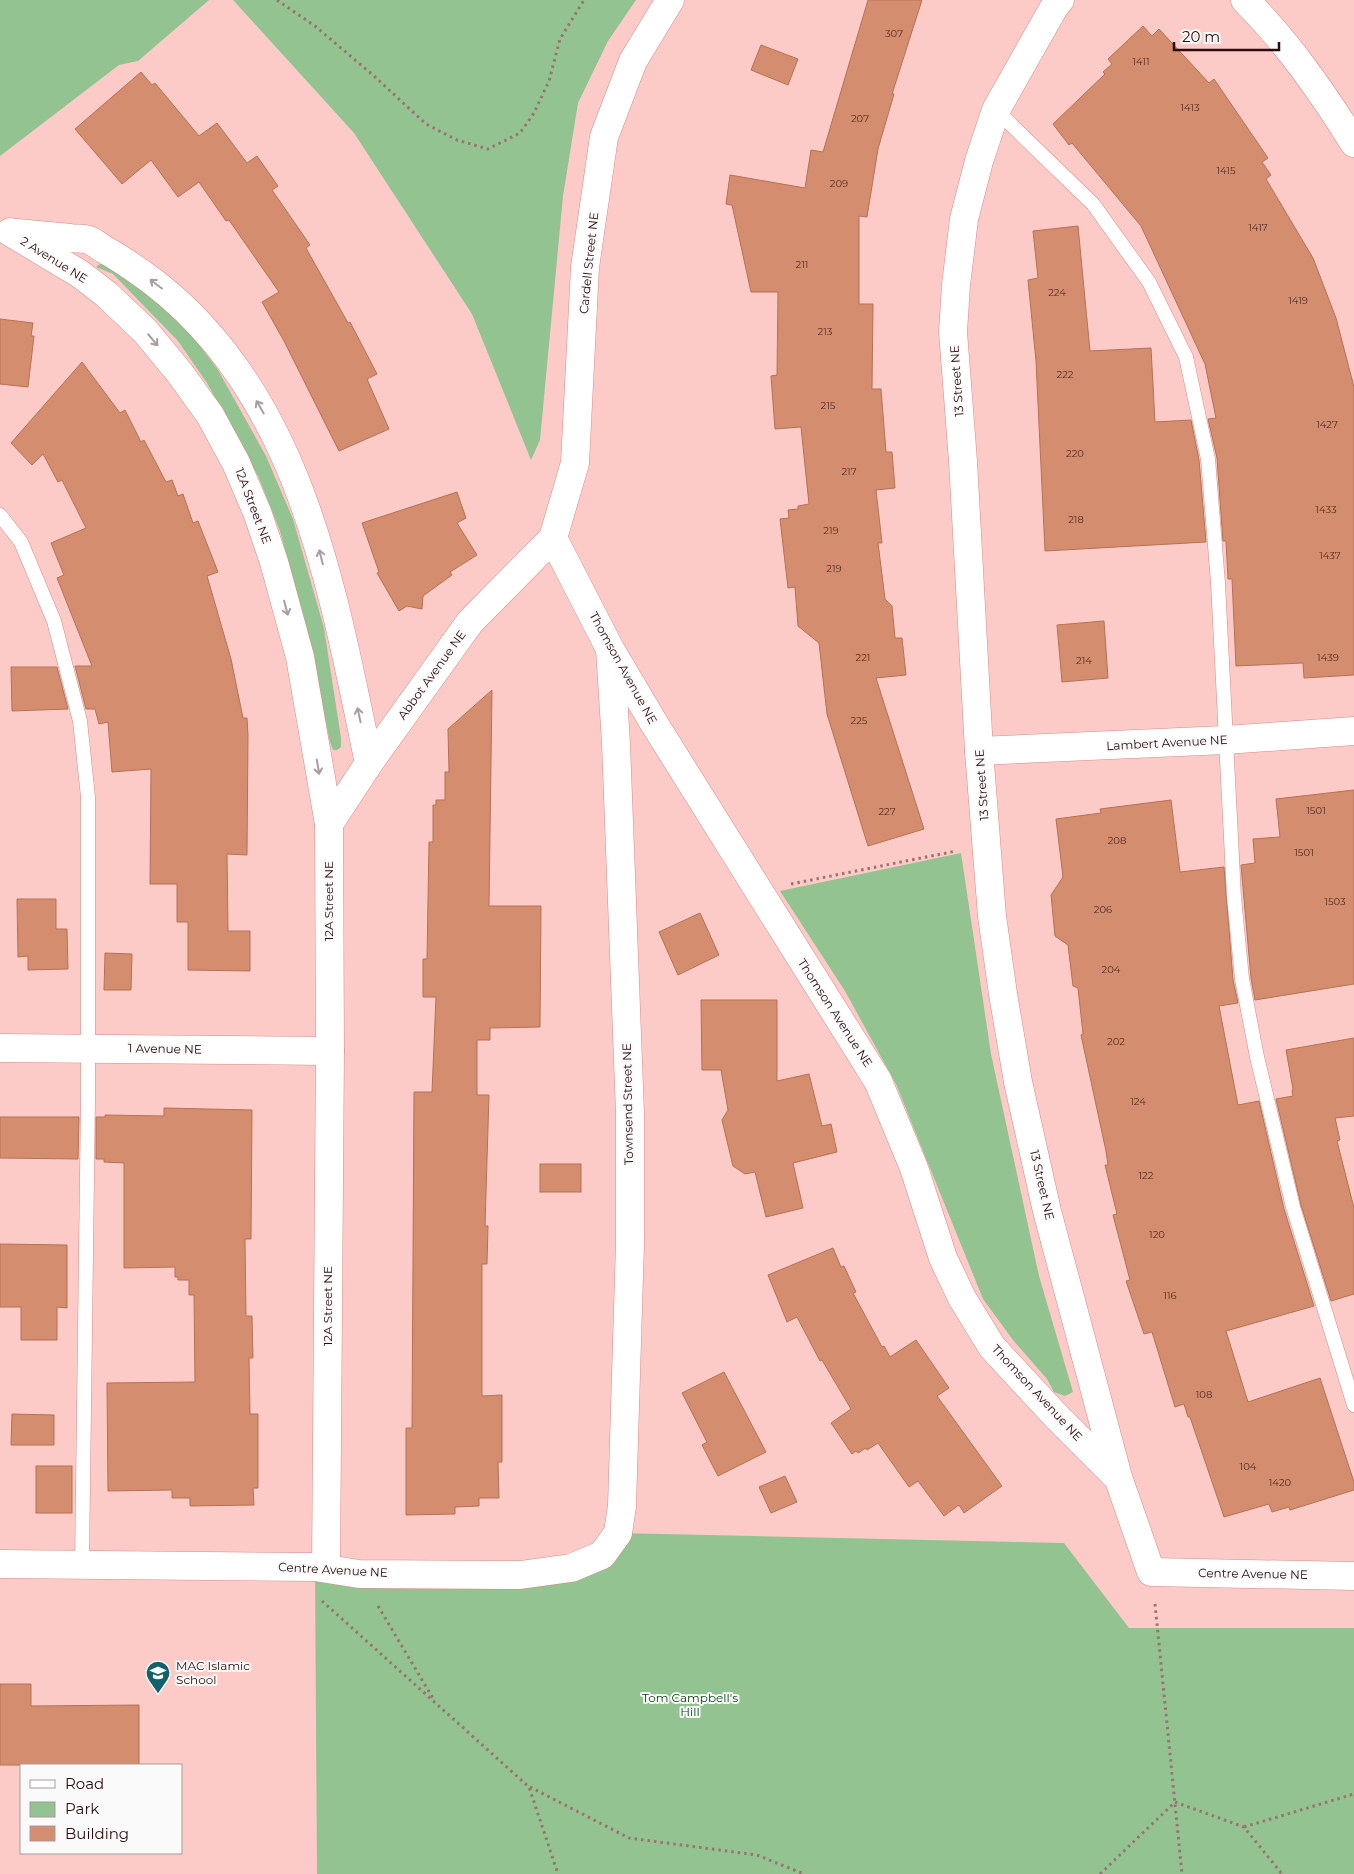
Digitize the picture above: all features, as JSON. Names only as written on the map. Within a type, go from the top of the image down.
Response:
[{"type":"street","name":"Cardell Street NE","points":[[553,538],[575,463],[586,267],[604,137],[633,61],[670,0]]},
{"type":"street","name":"13 Street NE","points":[[1060,0],[1053,9],[996,110],[979,161],[964,220],[956,285],[953,332],[963,462],[979,751],[992,916],[1003,994],[1017,1072],[1047,1211],[1118,1477],[1151,1572]]},
{"type":"street","points":[[1245,0],[1293,54],[1326,99],[1354,143]]},
{"type":"street","points":[[5,232],[89,240],[130,264],[168,293],[202,325],[229,359],[274,432],[292,470],[306,508],[319,548],[345,651],[369,763]]},
{"type":"street","name":"2 Avenue NE","points":[[5,232],[80,274],[106,294]]},
{"type":"street","name":"12A Street NE","points":[[106,294],[145,331],[179,372],[210,415],[236,463],[257,512],[274,562],[300,657],[329,824],[330,1051],[326,1568]]},
{"type":"street","name":"Thomson Avenue NE","points":[[553,538],[610,649],[660,733],[878,1081],[914,1168],[944,1258],[962,1298],[992,1347],[1055,1416],[1118,1477]]},
{"type":"street","name":"Abbot Avenue NE","points":[[329,824],[369,763],[470,622],[553,538]]},
{"type":"street","name":"Townsend Street NE","points":[[602,1555],[618,1533],[622,1506],[630,1243],[630,1114],[616,743],[610,649]]},
{"type":"street","name":"Lambert Avenue NE","points":[[979,751],[1225,740],[1354,731]]},
{"type":"street","name":"1 Avenue NE","points":[[0,1048],[330,1051]]},
{"type":"street","name":"Centre Avenue NE","points":[[0,1564],[326,1568],[359,1574],[520,1575],[571,1568],[602,1555]]},
{"type":"street","name":"Centre Avenue NE","points":[[1151,1572],[1354,1576]]},
{"type":"lane","points":[[996,110],[1093,204],[1149,282],[1186,356],[1208,459],[1218,583],[1235,906],[1242,979],[1257,1057],[1293,1207],[1354,1405]]},
{"type":"lane","points":[[0,515],[21,542],[54,621],[80,721],[88,797],[88,1048],[82,1564]]},
{"type":"path","points":[[277,0],[315,26],[426,124],[457,140],[488,149],[520,133],[534,113],[549,81],[560,39],[584,0]]},
{"type":"path","points":[[788,885],[958,850]]},
{"type":"path","points":[[1151,1572],[1182,1874]]},
{"type":"path","points":[[359,1574],[435,1702]]},
{"type":"path","points":[[320,1599],[529,1787],[629,1838],[757,1855],[804,1874]]},
{"type":"path","points":[[529,1787],[558,1874]]},
{"type":"path","points":[[1244,1827],[1354,1794]]},
{"type":"path","points":[[1175,1802],[1244,1827],[1282,1874]]},
{"type":"path","points":[[1100,1874],[1175,1802]]},
{"type":"green space","points":[[0,0],[209,0],[138,61],[119,65],[0,156]]},
{"type":"green space","points":[[233,0],[636,0],[608,41],[578,103],[563,196],[540,440],[531,460],[472,314],[354,133]]},
{"type":"green space","points":[[104,261],[128,274],[185,326],[218,370],[266,456],[293,519],[324,628],[341,738],[341,747],[337,750],[333,750],[330,742],[301,610],[280,531],[259,478],[207,383],[178,341],[113,274],[96,267]]},
{"type":"green space","points":[[961,853],[991,1054],[1039,1276],[1073,1392],[1065,1396],[1054,1392],[1047,1379],[1013,1340],[983,1299],[896,1084],[845,991],[780,891]]},
{"type":"green space","name":"Tom Campbell's Hill","points":[[618,1533],[1064,1543],[1129,1628],[1354,1628],[1354,1874],[317,1874],[315,1567],[520,1575]]},
{"type":"building","points":[[868,0],[922,0],[892,94],[894,94],[878,149],[867,217],[859,216],[859,304],[873,304],[872,389],[881,389],[886,452],[892,452],[895,488],[876,490],[882,543],[878,543],[885,599],[892,606],[895,638],[902,638],[906,675],[876,678],[924,829],[868,846],[827,714],[819,643],[798,626],[795,587],[788,588],[780,519],[789,518],[788,510],[798,509],[798,506],[809,504],[801,427],[775,429],[771,376],[777,375],[778,292],[751,292],[732,205],[726,204],[730,175],[805,188],[811,150],[823,152]]},
{"type":"building","points":[[1143,26],[1152,36],[1159,29],[1209,83],[1214,79],[1268,158],[1262,162],[1271,175],[1266,179],[1313,258],[1336,318],[1354,387],[1354,675],[1304,678],[1303,663],[1236,666],[1232,579],[1228,579],[1226,541],[1223,541],[1217,458],[1208,419],[1216,418],[1205,364],[1141,226],[1072,143],[1069,145],[1053,124],[1105,74],[1103,72],[1112,64],[1108,59]]},
{"type":"building","points":[[761,45],[798,59],[788,85],[751,70]]},
{"type":"building","points":[[141,72],[152,85],[155,83],[199,136],[217,123],[247,163],[257,156],[278,186],[272,190],[310,245],[306,248],[348,323],[350,322],[377,374],[367,379],[389,429],[339,451],[284,341],[262,302],[279,292],[229,220],[226,221],[199,182],[178,197],[151,160],[122,184],[75,129]]},
{"type":"building","points":[[1078,226],[1090,351],[1151,348],[1155,422],[1191,420],[1199,460],[1206,542],[1045,551],[1036,361],[1028,280],[1038,278],[1033,231]]},
{"type":"building","points":[[0,319],[33,323],[31,336],[34,336],[28,387],[0,384]]},
{"type":"building","points":[[82,362],[120,413],[125,410],[141,442],[144,440],[166,482],[172,480],[178,496],[183,494],[193,523],[198,521],[218,572],[207,576],[231,659],[243,718],[247,718],[248,735],[247,855],[227,854],[228,931],[250,931],[250,971],[188,970],[188,922],[177,922],[177,884],[150,884],[151,769],[112,772],[108,722],[99,724],[95,709],[86,709],[75,666],[92,666],[57,578],[64,575],[51,543],[86,528],[62,480],[58,482],[43,454],[32,465],[11,443]]},
{"type":"building","points":[[457,492],[466,518],[457,523],[477,555],[450,572],[452,575],[423,596],[422,609],[407,606],[399,611],[377,573],[379,572],[362,523]]},
{"type":"building","points":[[1104,621],[1108,678],[1062,682],[1057,625]]},
{"type":"building","points":[[11,667],[57,667],[68,709],[12,711]]},
{"type":"building","points":[[492,690],[489,906],[541,906],[540,1027],[490,1028],[490,1040],[477,1040],[477,1095],[489,1095],[485,1226],[488,1226],[487,1264],[482,1264],[482,1396],[502,1395],[502,1462],[498,1462],[499,1498],[479,1498],[479,1506],[455,1507],[455,1514],[406,1515],[406,1428],[412,1428],[414,1092],[432,1092],[436,997],[423,997],[423,959],[427,959],[429,842],[433,842],[433,805],[436,805],[436,800],[445,800],[445,772],[449,772],[448,729]]},
{"type":"building","points":[[1354,790],[1354,984],[1255,1000],[1251,978],[1241,865],[1255,863],[1253,839],[1280,837],[1276,799]]},
{"type":"building","points":[[1171,800],[1180,872],[1224,867],[1233,980],[1238,1003],[1219,1006],[1238,1105],[1259,1101],[1284,1209],[1314,1306],[1226,1331],[1248,1402],[1320,1378],[1354,1482],[1354,1490],[1290,1510],[1289,1507],[1272,1512],[1269,1504],[1224,1517],[1190,1417],[1188,1417],[1184,1404],[1175,1407],[1152,1332],[1144,1334],[1126,1281],[1130,1280],[1113,1215],[1117,1214],[1105,1165],[1108,1165],[1106,1151],[1081,1035],[1083,1034],[1078,988],[1073,986],[1068,945],[1055,936],[1051,895],[1063,877],[1056,819],[1101,813],[1100,809]]},
{"type":"building","points":[[17,899],[56,899],[56,929],[67,929],[68,969],[28,970],[28,956],[18,957]]},
{"type":"building","points":[[700,913],[719,955],[678,975],[659,932]]},
{"type":"building","points":[[105,953],[132,954],[131,990],[104,990]]},
{"type":"building","points":[[701,1000],[777,1000],[777,1081],[809,1074],[822,1126],[831,1124],[837,1152],[793,1163],[803,1208],[766,1217],[755,1172],[745,1174],[733,1166],[722,1120],[728,1110],[721,1070],[702,1070]]},
{"type":"building","points":[[1354,1038],[1354,1116],[1335,1118],[1340,1140],[1337,1141],[1354,1208],[1354,1294],[1331,1301],[1301,1205],[1276,1099],[1293,1096],[1286,1050]]},
{"type":"building","points":[[164,1108],[252,1110],[251,1239],[245,1239],[246,1316],[252,1316],[253,1358],[249,1358],[250,1414],[258,1414],[258,1488],[253,1488],[254,1505],[190,1506],[190,1498],[172,1498],[172,1490],[108,1491],[107,1383],[195,1382],[194,1295],[189,1295],[189,1280],[178,1280],[178,1277],[175,1277],[175,1267],[124,1268],[124,1163],[104,1162],[104,1159],[96,1159],[96,1117],[105,1117],[105,1115],[164,1116]]},
{"type":"building","points":[[0,1117],[79,1117],[78,1159],[0,1158]]},
{"type":"building","points":[[540,1164],[581,1164],[581,1192],[540,1192]]},
{"type":"building","points":[[0,1244],[67,1245],[67,1308],[57,1307],[57,1340],[21,1340],[21,1307],[0,1307]]},
{"type":"building","points":[[833,1248],[841,1267],[844,1266],[856,1292],[853,1293],[882,1347],[884,1346],[890,1357],[916,1340],[949,1388],[937,1396],[1002,1486],[964,1513],[959,1505],[944,1516],[918,1481],[909,1487],[878,1443],[867,1450],[866,1448],[852,1454],[831,1423],[851,1409],[822,1360],[820,1361],[797,1317],[787,1322],[768,1275]]},
{"type":"building","points":[[724,1372],[766,1452],[718,1476],[702,1445],[707,1442],[682,1393]]},
{"type":"building","points":[[12,1414],[54,1415],[54,1445],[11,1445]]},
{"type":"building","points":[[36,1466],[72,1466],[72,1513],[36,1513]]},
{"type":"building","points":[[785,1476],[797,1502],[771,1513],[759,1487]]},
{"type":"building","points":[[0,1684],[31,1684],[31,1706],[139,1705],[139,1764],[0,1765]]},
{"type":"place","name":"MAC Islamic School","points":[[158,1694]]}]
